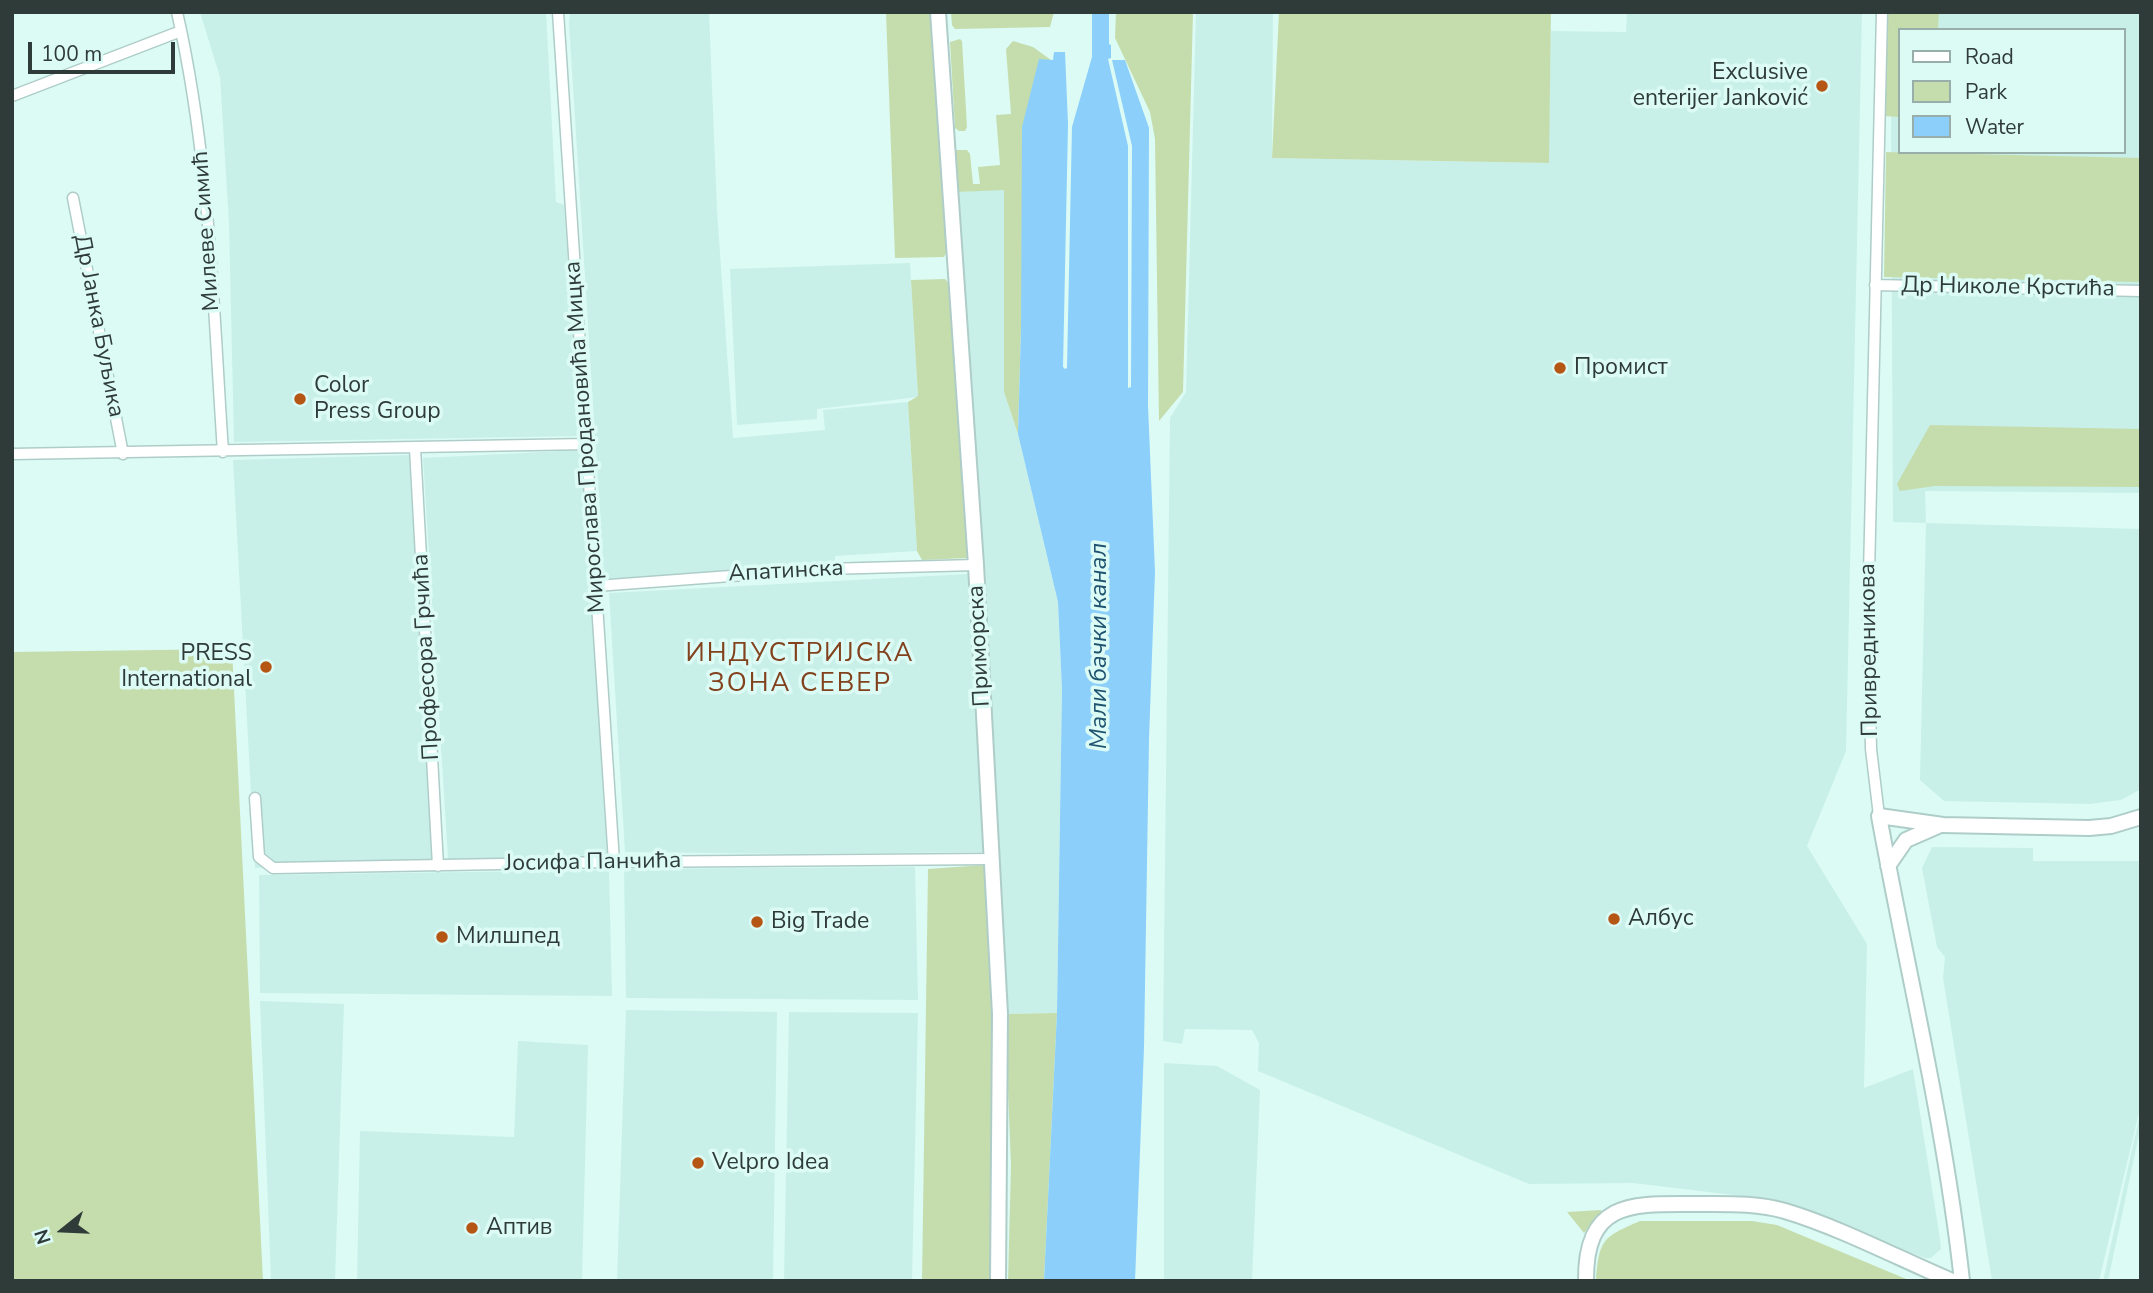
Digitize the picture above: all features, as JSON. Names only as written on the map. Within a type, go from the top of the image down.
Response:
[{"type":"street","name":"Милеве Симић","points":[[177,12],[192,79],[204,175],[223,452]]},
{"type":"street","name":"Мирослава Продановића Мицка","points":[[558,12],[614,862]]},
{"type":"street","name":"Приморска","points":[[938,12],[976,565],[1000,1014],[998,1281]]},
{"type":"street","name":"Привредникова","points":[[1882,12],[1868,618],[1871,749],[1888,866],[1944,1144],[1962,1281]]},
{"type":"street","points":[[12,96],[181,31]]},
{"type":"street","name":"Др Јанка Буљика","points":[[72,198],[123,454]]},
{"type":"street","name":"Др Николе Крстића","points":[[1875,285],[2141,291]]},
{"type":"street","points":[[12,454],[588,444]]},
{"type":"street","name":"Професора Грчића","points":[[415,448],[438,866]]},
{"type":"street","name":"Апатинска","points":[[596,586],[825,569],[976,565]]},
{"type":"street","name":"Јосифа Панчића","points":[[255,798],[259,857],[274,868],[991,859]]},
{"type":"street","points":[[1879,816],[1943,825],[2089,828],[2141,817]]},
{"type":"street","points":[[1888,866],[1906,840],[1943,825]]},
{"type":"street","points":[[1586,1281],[1589,1242],[1596,1229],[1609,1216],[1622,1209],[1637,1205],[1751,1204],[1783,1210],[1815,1222],[1952,1281]]},
{"type":"shaded area","points":[[200,12],[546,12],[556,202],[564,205],[580,436],[234,442],[229,223],[220,77]]},
{"type":"shaded area","points":[[570,12],[709,12],[717,210],[733,438],[825,430],[823,410],[908,402],[917,551],[835,556],[835,564],[604,579]]},
{"type":"shaded area","points":[[1196,12],[1273,12],[1272,158],[1548,163],[1551,31],[1626,32],[1627,12],[1862,12],[1846,751],[1807,846],[1867,944],[1864,1088],[1913,1069],[1941,1249],[1931,1258],[1767,1199],[1633,1183],[1529,1184],[1258,1071],[1259,1043],[1252,1030],[1185,1029],[1182,1044],[1163,1041],[1170,418],[1186,392]]},
{"type":"shaded area","points":[[1893,12],[2141,12],[2141,493],[1925,491],[1926,523],[1893,522]]},
{"type":"shaded area","points":[[1004,189],[1004,392],[1018,434],[1058,602],[1062,689],[1057,1013],[1005,1014],[957,192]]},
{"type":"shaded area","points":[[910,263],[918,397],[817,409],[817,419],[737,425],[730,269]]},
{"type":"shaded area","points":[[583,450],[607,856],[448,859],[423,458]]},
{"type":"shaded area","points":[[409,455],[433,859],[255,868],[233,460]]},
{"type":"shaded area","points":[[1926,523],[2141,529],[2141,789],[2121,800],[2089,804],[1944,801],[1920,780]]},
{"type":"shaded area","points":[[969,574],[984,852],[625,852],[609,593]]},
{"type":"shaded area","points":[[1932,847],[2033,848],[2033,861],[2141,861],[2141,1104],[2099,1281],[1992,1281],[1943,978],[1945,957],[1937,947],[1922,868]]},
{"type":"shaded area","points":[[915,867],[918,1000],[626,998],[624,869]]},
{"type":"shaded area","points":[[609,870],[612,996],[260,993],[259,875]]},
{"type":"shaded area","points":[[260,1001],[344,1004],[335,1281],[271,1281]]},
{"type":"shaded area","name":"Velpro Idea","points":[[626,1010],[777,1012],[773,1281],[617,1281]]},
{"type":"shaded area","points":[[789,1012],[918,1013],[912,1281],[784,1281]]},
{"type":"shaded area","points":[[518,1041],[588,1045],[582,1281],[357,1281],[360,1131],[514,1137]]},
{"type":"shaded area","points":[[1164,1063],[1217,1066],[1260,1090],[1252,1281],[1164,1281]]},
{"type":"shaded area","points":[[2141,1109],[2141,1125],[2108,1281],[2103,1281]]},
{"type":"green space","points":[[886,12],[931,12],[947,251],[944,257],[895,258]]},
{"type":"green space","points":[[951,12],[1054,12],[1050,27],[955,29]]},
{"type":"green space","points":[[1116,12],[1193,12],[1183,392],[1159,421],[1155,139],[1150,112],[1115,38]]},
{"type":"green space","points":[[1279,12],[1551,12],[1549,163],[1272,158]]},
{"type":"green space","points":[[1885,12],[1939,12],[1938,28],[1898,28],[1898,117],[1883,116]]},
{"type":"green space","points":[[960,39],[967,127],[965,131],[955,128],[950,42]]},
{"type":"green space","points":[[1013,41],[1033,47],[1051,60],[1039,60],[1021,329],[1018,434],[1004,392],[1004,190],[957,192],[956,150],[967,150],[970,154],[973,184],[980,184],[978,167],[1000,165],[996,115],[1011,114],[1006,49]]},
{"type":"green space","points":[[1886,152],[2141,158],[2141,282],[1884,277]]},
{"type":"green space","points":[[945,279],[950,285],[969,541],[968,558],[922,560],[917,551],[908,402],[918,396],[911,280]]},
{"type":"green space","points":[[1930,425],[2141,429],[2141,487],[1935,486],[1900,491],[1897,484]]},
{"type":"green space","points":[[232,649],[263,1281],[12,1281],[12,652]]},
{"type":"green space","points":[[985,865],[993,1010],[991,1281],[922,1281],[928,869]]},
{"type":"green space","points":[[1057,1013],[1044,1281],[1008,1281],[1011,1165],[1005,1014]]},
{"type":"green space","points":[[1601,1210],[1602,1213],[1584,1233],[1567,1212]]},
{"type":"green space","points":[[1640,1221],[1752,1221],[1777,1225],[1911,1281],[1596,1281],[1599,1256],[1605,1241],[1618,1231]]},
{"type":"water","name":"Мали бачки канал","points":[[1092,12],[1109,12],[1111,58],[1108,59],[1128,146],[1128,388],[1131,387],[1132,146],[1112,60],[1125,60],[1149,128],[1148,406],[1155,572],[1149,739],[1144,1047],[1135,1281],[1044,1281],[1057,1013],[1062,689],[1058,602],[1018,434],[1022,127],[1039,59],[1053,60],[1054,52],[1065,52],[1068,124],[1065,369],[1072,127],[1092,57]]},
{"type":"place","name":"Exclusive enterijer Janković","points":[[1822,86]]},
{"type":"place","name":"Промист","points":[[1560,368]]},
{"type":"place","name":"Color Press Group","points":[[300,399]]},
{"type":"place","name":"PRESS International","points":[[266,667]]},
{"type":"place","name":"Албус","points":[[1614,919]]},
{"type":"place","name":"Big Trade","points":[[757,922]]},
{"type":"place","name":"Милшпед","points":[[442,937]]},
{"type":"place","name":"Velpro Idea","points":[[698,1163]]},
{"type":"place","name":"Аптив","points":[[472,1228]]},
{"type":"district","name":"ИНДУСТРИЈСКА ЗОНА СЕВЕР","points":[[800,670]]}]
